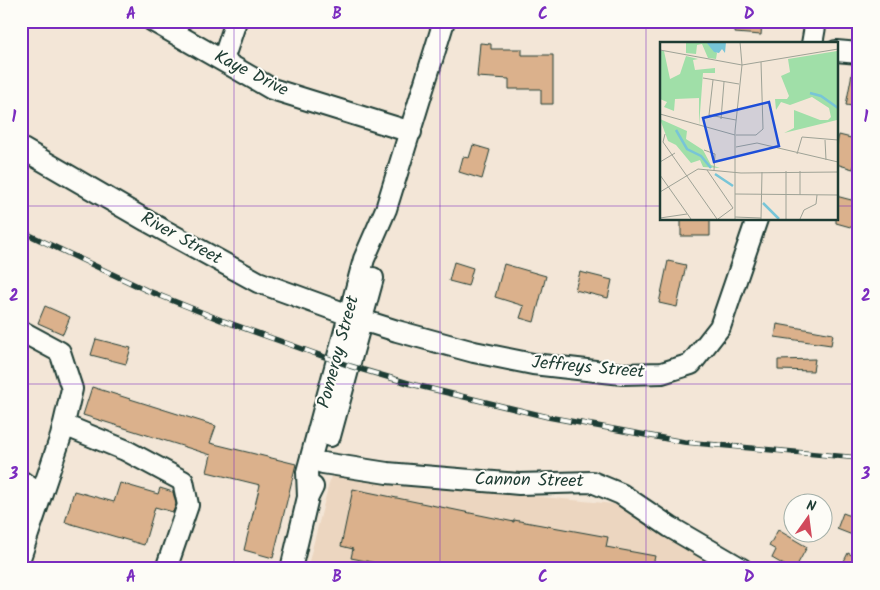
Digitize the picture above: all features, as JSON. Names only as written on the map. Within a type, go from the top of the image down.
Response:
[{"type":"street","name":"Kaye Drive","points":[[154,21],[272,89],[411,132]]},
{"type":"street","points":[[223,60],[236,21]]},
{"type":"street","name":"Pomeroy Street","points":[[308,497],[306,472],[355,317],[378,262],[386,210],[444,21]]},
{"type":"street","points":[[812,42],[816,21]]},
{"type":"street","points":[[838,51],[859,53]]},
{"type":"street","name":"River Street","points":[[21,148],[147,221],[258,282],[397,331],[474,352]]},
{"type":"street","name":"Jeffreys Street","points":[[474,352],[532,364],[622,374],[662,373],[690,364],[720,327],[757,220]]},
{"type":"street","name":"Pomeroy Street","points":[[291,569],[308,497],[323,463],[355,317]]},
{"type":"street","points":[[21,331],[60,352],[72,389],[64,425],[21,555]]},
{"type":"street","points":[[64,425],[125,450],[183,481],[188,505],[166,569]]},
{"type":"street","name":"Cannon Street","points":[[323,463],[387,473],[519,484],[592,482],[621,494],[670,527],[742,569]]},
{"type":"street","points":[[21,481],[41,495]]},
{"type":"shaded area","points":[[331,476],[614,504],[726,569],[307,569]]},
{"type":"building","points":[[736,21],[762,21],[761,35],[735,33]]},
{"type":"building","points":[[480,43],[491,44],[491,49],[522,49],[522,55],[553,55],[553,104],[541,104],[541,89],[509,89],[509,79],[477,77]]},
{"type":"building","points":[[853,68],[859,69],[859,107],[846,105]]},
{"type":"building","points":[[839,135],[859,140],[859,149],[853,169],[838,165]]},
{"type":"building","points":[[473,145],[490,150],[482,179],[459,172],[463,157],[469,158]]},
{"type":"building","points":[[838,197],[859,202],[859,213],[854,228],[836,223],[836,220],[838,220]]},
{"type":"building","points":[[681,220],[710,220],[710,236],[681,236]]},
{"type":"building","points":[[668,261],[686,265],[677,307],[659,303]]},
{"type":"building","points":[[454,262],[473,268],[468,286],[449,281]]},
{"type":"building","points":[[504,264],[546,276],[534,322],[520,318],[524,306],[495,297]]},
{"type":"building","points":[[580,272],[612,280],[608,298],[575,290]]},
{"type":"building","points":[[45,306],[70,317],[63,334],[38,323]]},
{"type":"building","points":[[777,324],[833,334],[831,345],[775,337]]},
{"type":"building","points":[[96,339],[131,348],[126,364],[91,355]]},
{"type":"building","points":[[815,359],[813,371],[778,370],[778,360]]},
{"type":"building","points":[[92,387],[216,426],[210,443],[296,464],[273,558],[244,550],[260,485],[207,472],[211,455],[83,415]]},
{"type":"building","points":[[120,483],[158,494],[160,488],[173,492],[176,504],[173,512],[155,507],[144,545],[65,522],[74,491],[114,502]]},
{"type":"building","points":[[353,489],[514,522],[514,520],[608,537],[606,547],[655,556],[652,569],[463,569],[440,564],[439,569],[406,569],[351,558],[353,549],[341,546]]},
{"type":"building","points":[[843,513],[859,519],[859,526],[855,536],[837,529]]},
{"type":"building","points":[[778,530],[782,532],[782,542],[798,542],[807,547],[795,569],[791,569],[772,558],[776,550],[769,546]]},
{"type":"building","points":[[848,553],[859,559],[859,569],[840,569]]},
{"type":"railway","points":[[21,231],[146,290],[221,320],[350,366],[415,385],[548,417],[684,442],[859,458]]}]
